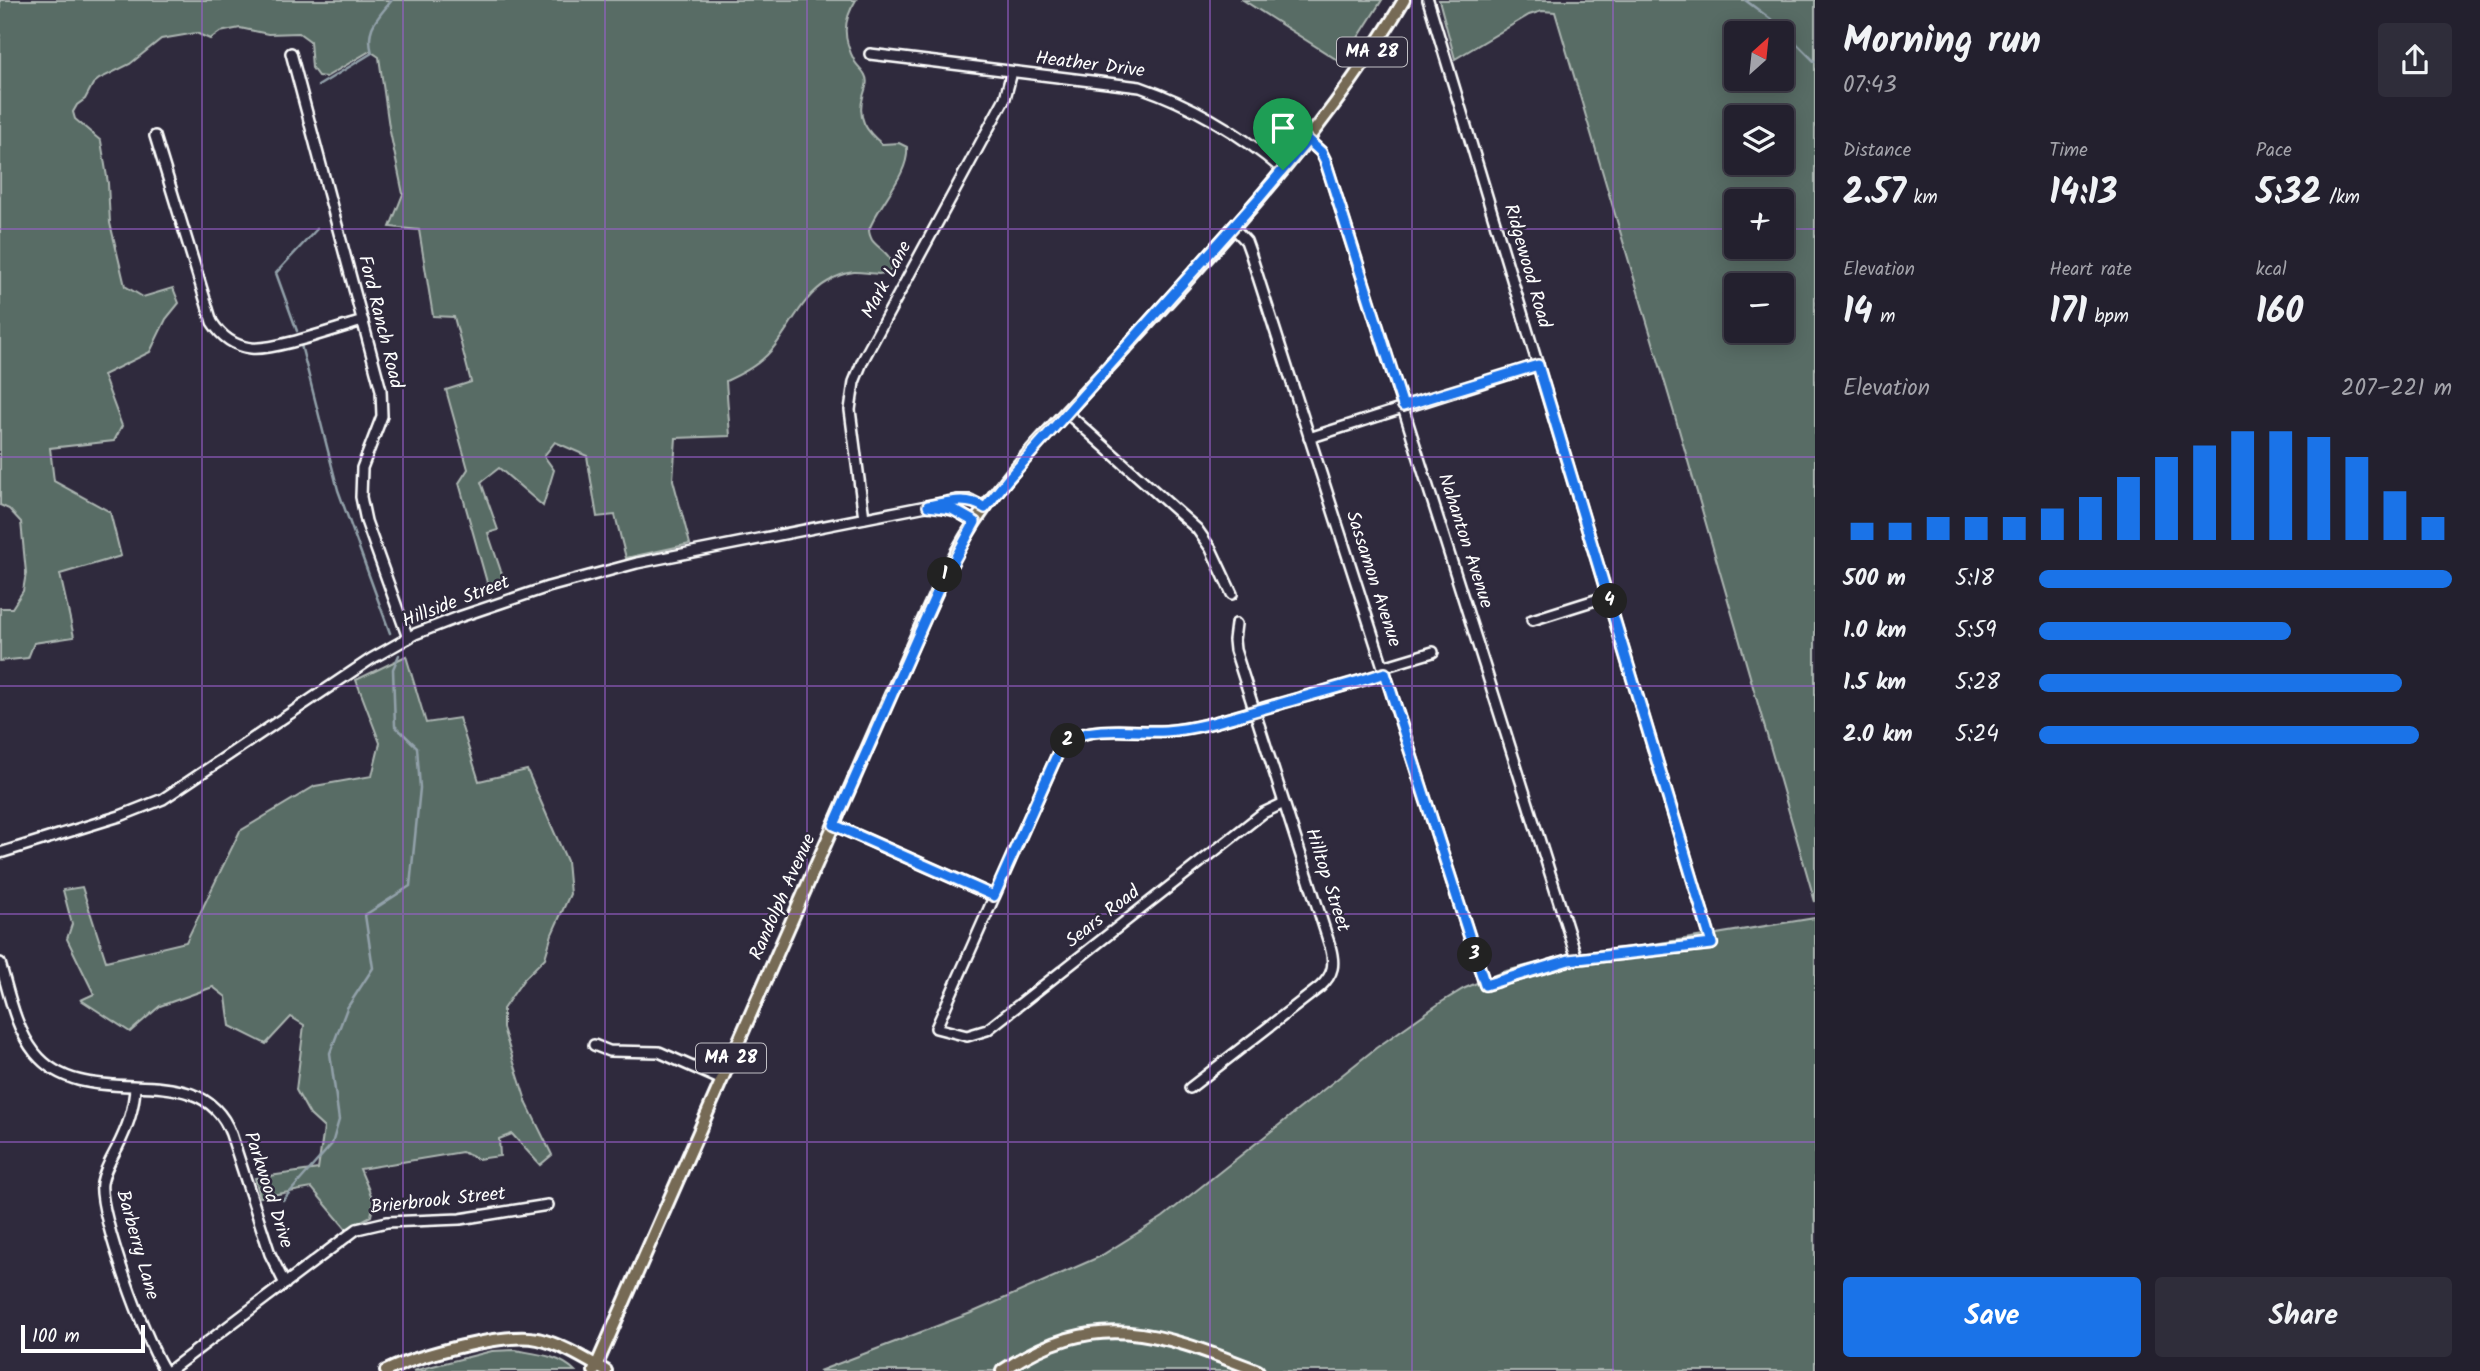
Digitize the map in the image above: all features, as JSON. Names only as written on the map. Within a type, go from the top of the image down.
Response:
[{"type":"main road","name":"Randolph Avenue","points":[[599,1369],[722,1080],[941,582],[975,522],[1067,413],[1308,140],[1355,77],[1404,0]]},
{"type":"main road","points":[[1002,1371],[1052,1343],[1086,1334],[1114,1331],[1173,1339],[1258,1371]]},
{"type":"main road","points":[[386,1371],[437,1352],[518,1338],[550,1343],[599,1369]]},
{"type":"street","name":"Ridgewood Road","points":[[1428,0],[1712,944],[1577,959]]},
{"type":"street","name":"Ford Ranch Road","points":[[291,53],[383,403],[380,422],[362,468],[360,497],[408,638]]},
{"type":"street","name":"Heather Drive","points":[[870,54],[1123,83],[1148,89],[1235,133],[1283,170]]},
{"type":"street","name":"Mark Lane","points":[[864,518],[850,410],[856,375],[1005,98],[1012,72]]},
{"type":"street","points":[[155,136],[212,322],[225,337],[243,346],[264,348],[363,321]]},
{"type":"street","name":"Nahanton Avenue","points":[[1308,140],[1321,152],[1325,160],[1577,959]]},
{"type":"street","name":"Sassamon Avenue","points":[[1233,227],[1248,246],[1485,985],[1551,964],[1577,959]]},
{"type":"street","points":[[1309,438],[1538,365]]},
{"type":"street","points":[[1067,413],[1197,529],[1211,549],[1232,594]]},
{"type":"street","name":"Hillside Street","points":[[0,853],[120,816],[163,799],[352,671],[408,638],[524,594],[627,566],[928,506],[964,500],[973,501],[985,508]]},
{"type":"street","name":"Hillside Street","points":[[928,506],[952,509],[975,522]]},
{"type":"street","points":[[1532,620],[1608,596]]},
{"type":"street","name":"Hilltop Street","points":[[1190,1088],[1320,987],[1333,969],[1332,954],[1234,645],[1236,624]]},
{"type":"street","points":[[834,825],[994,896],[1057,755],[1069,740],[1089,732],[1152,732],[1191,728],[1255,711],[1433,652]]},
{"type":"street","name":"Sears Road","points":[[994,896],[936,1028],[967,1035],[986,1030],[1263,813],[1284,803]]},
{"type":"street","name":"Parkwood Drive","points":[[0,963],[21,1029],[29,1045],[52,1069],[73,1080],[96,1084],[186,1091],[205,1100],[221,1114],[231,1133],[273,1261],[285,1284]]},
{"type":"street","points":[[594,1045],[609,1051],[659,1052],[722,1080]]},
{"type":"street","name":"Barberry Lane","points":[[135,1087],[129,1122],[104,1175],[103,1199],[129,1288],[155,1355],[167,1371]]},
{"type":"street","name":"Brierbrook Street","points":[[167,1371],[285,1284],[346,1235],[362,1226],[387,1222],[460,1219],[548,1205]]},
{"type":"green space","points":[[0,0],[856,0],[846,23],[846,38],[855,62],[867,80],[861,105],[864,124],[882,144],[899,143],[907,147],[904,168],[869,230],[872,240],[889,257],[892,266],[883,274],[844,274],[819,288],[802,306],[767,355],[753,367],[726,381],[730,436],[676,438],[673,480],[690,544],[626,558],[615,515],[597,517],[587,456],[555,442],[544,456],[554,470],[543,506],[499,468],[481,482],[498,530],[488,533],[505,583],[488,586],[459,483],[468,469],[446,390],[471,382],[454,317],[433,316],[419,230],[390,227],[403,194],[389,127],[379,57],[370,51],[326,77],[318,76],[312,68],[310,41],[299,33],[268,34],[240,28],[220,32],[210,39],[196,33],[161,39],[130,64],[99,79],[73,112],[75,119],[101,141],[108,183],[110,223],[125,286],[143,297],[173,288],[179,303],[166,319],[150,352],[103,375],[122,426],[114,441],[50,448],[54,481],[110,512],[121,556],[60,574],[74,637],[34,643],[28,658],[0,661],[0,608],[12,608],[23,591],[26,573],[21,522],[9,509],[0,505]]},
{"type":"green space","points":[[1243,0],[1382,0],[1342,63]]},
{"type":"green space","points":[[1439,0],[1815,0],[1815,902],[1555,12],[1542,11],[1529,15],[1455,59]]},
{"type":"green space","points":[[406,656],[426,723],[459,718],[479,781],[527,770],[567,861],[570,894],[552,934],[545,958],[524,979],[503,1009],[503,1028],[527,1104],[552,1155],[540,1165],[512,1134],[499,1139],[500,1156],[478,1159],[462,1152],[360,1169],[374,1202],[371,1216],[346,1229],[312,1188],[260,1197],[255,1178],[318,1169],[324,1128],[310,1115],[296,1090],[304,1025],[291,1017],[266,1044],[230,1026],[226,997],[213,987],[160,1006],[130,1032],[81,1000],[94,994],[67,939],[72,924],[63,890],[82,887],[106,961],[186,942],[240,831],[315,786],[372,776],[380,743],[356,680]]},
{"type":"green space","points":[[1815,918],[1815,1371],[819,1371],[971,1313],[1099,1257],[1163,1217],[1376,1048],[1463,989],[1502,972],[1537,963]]},
{"type":"green space","points":[[515,1350],[555,1358],[575,1371],[413,1371],[492,1351]]},
{"type":"waterway","points":[[318,86],[372,53],[371,30],[392,0]]},
{"type":"waterway","points":[[1745,0],[1776,23],[1815,62]]},
{"type":"waterway","points":[[297,331],[276,273],[317,229]]},
{"type":"waterway","points":[[301,345],[338,490],[390,633]]},
{"type":"waterway","points":[[283,1200],[332,1144],[339,1120],[330,1053],[347,1008],[373,968],[365,915],[410,886],[420,788],[417,747],[395,726],[393,669],[399,655]]},
{"type":"route","points":[[1308,140],[1324,158],[1403,406],[1538,365],[1712,944],[1569,960],[1485,985],[1385,673],[1335,690],[1200,726],[1152,732],[1089,732],[1073,737],[1057,755],[994,896],[834,825],[938,590],[975,522],[952,509],[928,506],[964,500],[973,501],[985,508],[1283,170],[1308,140]]}]
